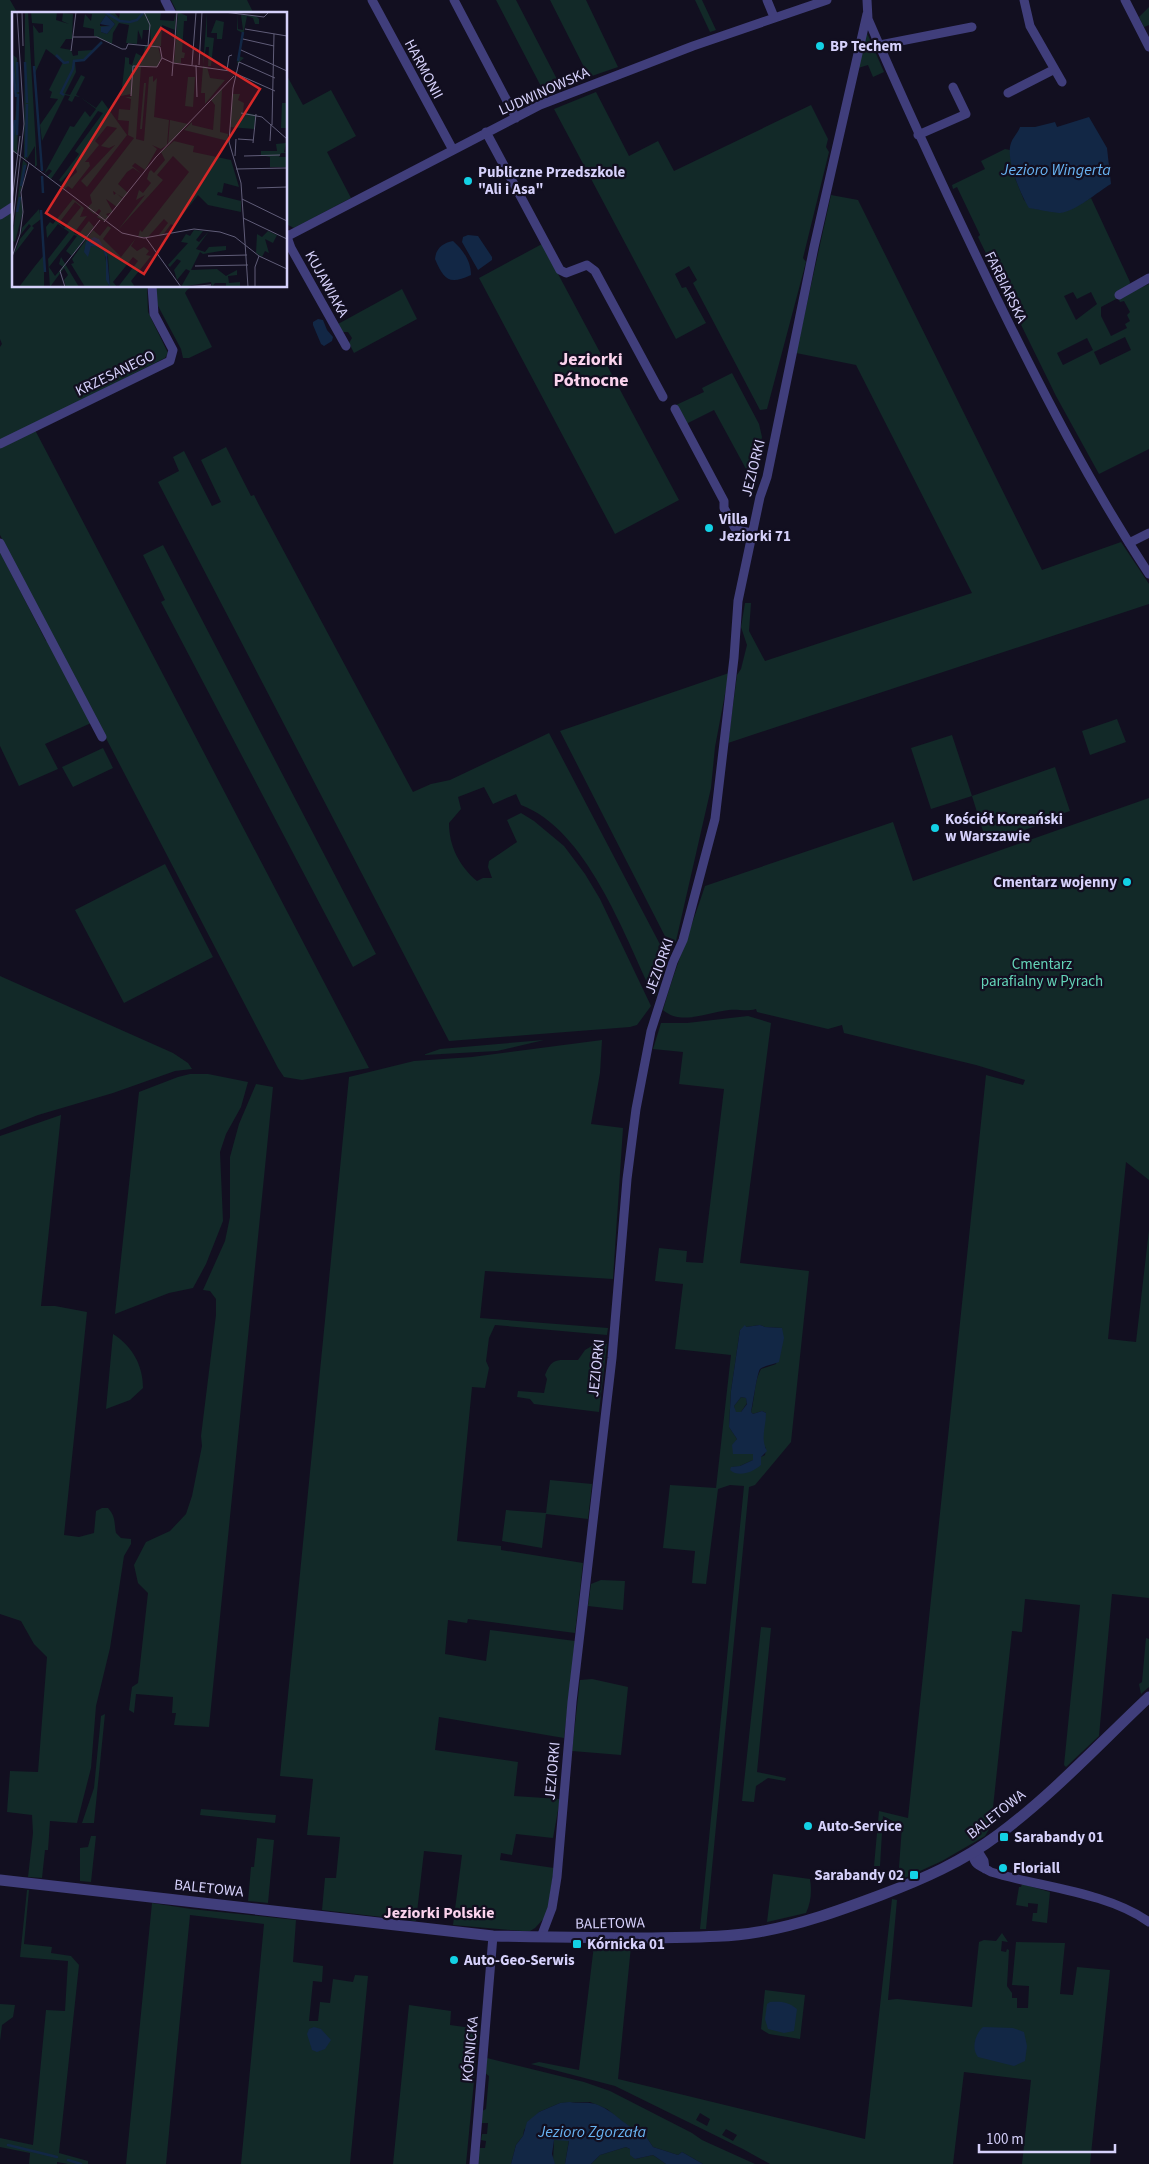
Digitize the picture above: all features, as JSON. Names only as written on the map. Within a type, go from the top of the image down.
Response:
[{"type":"street","points":[[164,0],[171,12]]},
{"type":"street","name":"HARMONII","points":[[372,0],[453,150]]},
{"type":"street","points":[[454,0],[516,118]]},
{"type":"street","points":[[767,0],[774,17]]},
{"type":"street","name":"LUDWINOWSKA","points":[[288,235],[486,132],[540,106],[647,63],[827,0]]},
{"type":"street","name":"FARBIARSKA","points":[[867,0],[867,14],[918,135],[1032,372],[1063,430],[1149,574]]},
{"type":"street","points":[[1024,0],[1030,26],[1053,70],[1062,82]]},
{"type":"street","points":[[1125,0],[1149,47]]},
{"type":"street","name":"JEZIORKI","points":[[541,1937],[552,1908],[557,1877],[572,1702],[612,1358],[627,1179],[636,1109],[651,1031],[674,962],[684,940],[715,819],[734,658],[738,601],[760,497],[767,477],[814,248],[867,14]]},
{"type":"street","points":[[880,46],[972,27]]},
{"type":"street","points":[[1008,93],[1053,70]]},
{"type":"street","points":[[918,135],[970,118],[953,87]]},
{"type":"street","points":[[486,132],[560,270],[566,273],[586,265],[595,271],[662,397]]},
{"type":"street","points":[[0,215],[12,207]]},
{"type":"street","name":"KUJAWIAKA","points":[[288,239],[291,248],[346,346]]},
{"type":"street","points":[[1119,295],[1149,278]]},
{"type":"street","name":"KRZESANEGO","points":[[0,444],[170,361],[173,350],[154,314],[152,288]]},
{"type":"street","points":[[674,409],[724,501],[724,508],[736,530],[752,533]]},
{"type":"street","points":[[1129,543],[1149,532]]},
{"type":"street","points":[[0,543],[102,737]]},
{"type":"street","name":"BALETOWA","points":[[0,1880],[493,1936],[703,1937],[767,1931],[813,1919],[915,1882],[946,1868],[974,1851],[998,1835],[1030,1809],[1149,1697]]},
{"type":"street","points":[[974,1851],[972,1858],[979,1867],[999,1875],[1116,1904],[1138,1914],[1149,1922]]},
{"type":"street","name":"KÓRNICKA","points":[[474,2164],[493,1936]]},
{"type":"green space","points":[[0,0],[10,0],[17,12],[12,12],[12,203],[0,210]]},
{"type":"green space","points":[[171,0],[247,0],[253,12],[177,12]]},
{"type":"green space","points":[[496,0],[516,0],[561,87],[545,94]]},
{"type":"green space","points":[[550,0],[586,0],[618,67],[589,77]]},
{"type":"green space","points":[[695,0],[702,0],[716,30],[710,32]]},
{"type":"green space","points":[[1149,7],[1149,25],[1144,27],[1139,17]]},
{"type":"green space","points":[[867,33],[884,72],[873,77],[868,65],[858,68],[865,34]]},
{"type":"green space","points":[[288,78],[303,105],[331,90],[356,136],[327,152],[351,198],[294,228],[288,225]]},
{"type":"green space","points":[[596,92],[629,156],[658,141],[674,171],[811,105],[828,139],[826,147],[829,152],[803,258],[806,262],[767,409],[760,410],[693,283],[697,280],[689,266],[675,274],[682,288],[686,287],[706,323],[676,339],[554,109]]},
{"type":"green space","points":[[1005,149],[1010,150],[1015,178],[1024,200],[1036,209],[1067,211],[1091,198],[1130,282],[1129,287],[1120,297],[1149,284],[1149,449],[1099,474],[1056,396],[978,237],[980,235],[957,187],[953,189],[952,185],[985,169],[981,161]],"holes":[[[1073,292],[1077,299],[1091,292],[1097,304],[1076,320],[1064,296]],[[1118,298],[1120,302],[1124,301],[1130,312],[1127,315],[1130,321],[1125,324],[1127,328],[1111,336],[1101,316],[1101,307]],[[1125,337],[1131,350],[1100,365],[1094,352]],[[1087,338],[1093,350],[1063,365],[1057,353]]]},
{"type":"green space","points":[[831,195],[858,200],[1042,570],[1121,542],[1149,584],[1149,604],[728,743],[737,675],[741,669],[747,645],[741,627],[745,603],[751,603],[749,631],[765,661],[972,593],[856,365],[796,353]]},
{"type":"green space","points":[[12,212],[12,288],[147,288],[148,312],[168,353],[165,358],[0,441],[0,347],[2,344],[0,339],[0,219]]},
{"type":"green space","points":[[542,244],[679,500],[615,534],[479,278]]},
{"type":"green space","points":[[155,288],[190,288],[185,293],[212,347],[189,358],[183,358],[181,349],[157,304]]},
{"type":"green space","points":[[402,289],[417,319],[354,353],[349,343],[352,338],[348,332],[342,332],[338,324]]},
{"type":"green space","points":[[732,373],[759,424],[762,437],[752,480],[714,410],[686,424],[676,405],[704,392],[702,388]]},
{"type":"green space","points":[[35,430],[369,1068],[302,1080],[284,1077],[278,1068],[0,535],[0,448]]},
{"type":"green space","points":[[226,447],[251,496],[254,495],[413,792],[431,784],[450,780],[549,733],[664,952],[665,961],[656,996],[652,993],[615,914],[584,859],[565,836],[544,818],[521,805],[516,794],[493,804],[484,787],[458,797],[461,809],[449,823],[453,848],[465,869],[477,881],[483,878],[492,878],[488,867],[489,861],[517,842],[507,820],[521,813],[534,821],[564,846],[585,874],[600,899],[651,1006],[637,1025],[449,1041],[158,482],[179,471],[173,457],[184,451],[212,506],[221,502],[201,460]]},
{"type":"green space","points":[[163,545],[376,954],[353,967],[161,602],[165,600],[143,555]]},
{"type":"green space","points":[[0,552],[46,641],[49,640],[91,723],[45,744],[58,769],[19,786],[0,746]]},
{"type":"green space","points":[[729,673],[715,747],[711,788],[676,941],[671,948],[560,731]]},
{"type":"green space","points":[[1117,719],[1126,742],[1090,755],[1082,731]]},
{"type":"green space","points":[[952,735],[972,796],[931,809],[911,748]]},
{"type":"green space","points":[[103,748],[113,768],[73,787],[62,767]]},
{"type":"green space","points":[[1055,767],[1070,811],[1055,816],[1053,820],[1002,838],[998,835],[990,838],[987,844],[972,796]]},
{"type":"green space","name":"Cmentarz parafialny w Pyrach","points":[[1149,798],[1149,1180],[1126,1162],[1108,1339],[1136,1342],[1149,1230],[1149,1598],[1112,1594],[1099,1736],[1066,1767],[1064,1765],[1080,1605],[1025,1599],[1022,1632],[1012,1631],[991,1826],[985,1836],[942,1861],[898,1881],[902,1826],[883,1816],[880,1866],[874,1866],[879,1811],[908,1818],[986,1075],[1023,1085],[1025,1080],[976,1065],[844,1033],[842,1025],[828,1029],[757,1012],[756,1009],[729,1010],[686,1018],[670,1015],[663,1010],[705,886],[893,822],[913,881]]},
{"type":"green space","points":[[165,864],[213,957],[124,1003],[75,910]]},
{"type":"green space","points":[[0,976],[173,1053],[188,1063],[192,1069],[175,1071],[113,1093],[38,1115],[0,1130]]},
{"type":"green space","points":[[748,1016],[771,1023],[740,1263],[809,1271],[791,1442],[755,1485],[749,1487],[706,1929],[700,1929],[744,1486],[730,1485],[718,1489],[706,1584],[692,1583],[695,1551],[663,1548],[670,1485],[716,1488],[731,1355],[675,1349],[683,1284],[655,1281],[659,1248],[687,1251],[686,1262],[703,1263],[724,1089],[679,1084],[683,1052],[653,1049],[661,1023],[687,1023]],"holes":[[[760,1325],[782,1328],[776,1364],[761,1369],[757,1379],[751,1412],[753,1414],[762,1411],[766,1413],[763,1423],[765,1455],[761,1457],[761,1465],[731,1467],[740,1466],[753,1460],[754,1454],[746,1453],[734,1444],[737,1439],[729,1427],[731,1391],[740,1330]]]},
{"type":"green space","points":[[544,1040],[497,1051],[423,1055],[440,1049]]},
{"type":"green space","points":[[602,1040],[600,1073],[591,1124],[623,1128],[613,1279],[485,1271],[480,1318],[608,1328],[607,1335],[495,1325],[489,1338],[486,1361],[489,1368],[485,1388],[472,1387],[457,1541],[501,1546],[501,1550],[583,1563],[575,1633],[468,1619],[467,1623],[448,1620],[445,1654],[486,1661],[490,1630],[575,1641],[564,1738],[439,1717],[435,1750],[518,1762],[514,1796],[560,1799],[553,1838],[516,1834],[512,1855],[501,1853],[500,1860],[554,1868],[547,1915],[530,1931],[453,1925],[462,1855],[424,1851],[416,1921],[322,1910],[325,1878],[336,1878],[340,1837],[307,1835],[313,1779],[280,1776],[349,1077],[414,1061],[472,1057]]},
{"type":"green space","points":[[190,1074],[208,1074],[248,1082],[241,1107],[226,1134],[220,1152],[223,1221],[206,1264],[193,1288],[169,1293],[115,1314],[139,1092]]},
{"type":"green space","points":[[256,1084],[273,1087],[209,1727],[174,1725],[176,1713],[172,1713],[173,1697],[136,1694],[134,1713],[129,1710],[132,1687],[138,1683],[148,1593],[138,1583],[134,1565],[146,1542],[170,1531],[186,1514],[192,1496],[202,1446],[201,1436],[216,1315],[216,1299],[210,1291],[203,1290],[225,1241],[230,1217],[230,1157],[239,1124]]},
{"type":"green space","points":[[61,1115],[41,1306],[55,1306],[87,1312],[64,1535],[79,1537],[94,1533],[96,1511],[108,1508],[114,1517],[116,1533],[121,1538],[131,1539],[131,1544],[124,1556],[110,1648],[96,1706],[91,1768],[77,1823],[50,1821],[48,1850],[45,1850],[42,1878],[28,1877],[33,1833],[32,1815],[7,1812],[10,1771],[38,1772],[47,1657],[34,1644],[21,1621],[0,1614],[0,1136]]},
{"type":"green space","points":[[113,1334],[126,1344],[139,1364],[143,1388],[130,1400],[106,1409]]},
{"type":"green space","points":[[597,1343],[607,1344],[599,1412],[534,1404],[530,1399],[517,1397],[518,1391],[544,1393],[547,1379],[545,1375],[551,1364],[558,1360],[578,1360],[585,1350]]},
{"type":"green space","points":[[741,1397],[746,1398],[747,1403],[741,1412],[735,1412],[734,1406]]},
{"type":"green space","points":[[550,1480],[592,1484],[588,1519],[546,1514],[542,1548],[502,1541],[506,1510],[546,1513]]},
{"type":"green space","points":[[601,1580],[625,1581],[623,1610],[588,1606],[591,1584]]},
{"type":"green space","points":[[761,1627],[771,1628],[757,1772],[786,1778],[785,1781],[768,1778],[756,1786],[754,1802],[742,1801]]},
{"type":"green space","points":[[1146,1638],[1149,1639],[1149,1687],[1141,1694],[1139,1684],[1142,1682]]},
{"type":"green space","points":[[592,1679],[628,1687],[621,1755],[572,1751],[580,1680]]},
{"type":"green space","points":[[105,1714],[94,1823],[82,1823],[94,1788],[101,1716]]},
{"type":"green space","points":[[201,1809],[276,1815],[275,1823],[200,1815]]},
{"type":"green space","points":[[91,1836],[96,1836],[91,1882],[80,1881],[80,1848],[88,1847]]},
{"type":"green space","points":[[257,1838],[274,1840],[268,1903],[248,1901],[251,1867],[254,1867]]},
{"type":"green space","points":[[773,1874],[810,1879],[811,1896],[806,1913],[767,1922]]},
{"type":"green space","points":[[1022,1884],[1050,1892],[1047,1923],[1032,1921],[1033,1913],[1037,1913],[1038,1904],[1028,1903],[1028,1907],[1016,1905],[1019,1887]]},
{"type":"green space","points":[[27,1890],[29,1890],[24,1944],[52,1947],[51,1953],[71,1956],[79,1965],[59,2153],[88,2161],[88,2164],[57,2162],[57,2164],[29,2164],[30,2153],[0,2147],[0,2138],[33,2145],[46,2010],[65,2011],[68,1961],[20,1957]]},
{"type":"green space","points":[[892,1899],[897,1900],[888,2000],[897,1999],[972,2007],[979,1942],[984,1940],[996,1941],[1002,1933],[1008,1942],[1002,1941],[1001,1951],[1006,1952],[1007,1949],[1009,1950],[1007,1986],[1012,1993],[1012,1998],[1017,1998],[1017,2008],[1028,2008],[1029,1986],[1012,1985],[1016,1942],[1065,1943],[1060,1994],[1073,1995],[1077,1967],[1110,1970],[1090,2164],[1022,2164],[1031,2080],[964,2072],[953,2164],[770,2164],[615,2086],[531,2064],[539,2062],[579,2070],[594,1945],[631,1946],[618,2079],[865,2139]],"holes":[[[700,2113],[710,2119],[707,2126],[696,2120]],[[726,2129],[737,2135],[733,2141],[722,2135]]]},
{"type":"green space","points":[[152,1903],[296,1920],[293,1962],[323,1966],[322,1982],[313,1981],[309,2021],[318,2021],[320,2002],[330,2003],[333,1979],[353,1982],[355,1975],[368,1976],[350,2164],[241,2164],[264,1924],[190,1915],[166,2164],[126,2164]]},
{"type":"green space","points":[[765,1990],[805,1995],[800,2039],[769,2034],[761,2029]]},
{"type":"green space","points":[[0,2004],[15,2005],[13,2017],[2,2025],[0,2041]]},
{"type":"green space","points":[[409,2005],[451,2011],[450,2025],[479,2029],[466,2164],[393,2164]]},
{"type":"green space","points":[[487,2058],[584,2082],[610,2091],[702,2140],[755,2164],[703,2164],[682,2152],[678,2155],[653,2147],[643,2132],[631,2129],[607,2109],[590,2102],[560,2103],[539,2112],[524,2130],[523,2136],[516,2145],[511,2164],[477,2164],[479,2148],[485,2148],[486,2141],[481,2140],[482,2134],[487,2134],[488,2123],[481,2123],[482,2111],[486,2109],[489,2076],[485,2073]]},
{"type":"green space","points":[[554,2140],[569,2140],[565,2164],[555,2164],[553,2161]]},
{"type":"green space","points":[[626,2147],[630,2149],[635,2159],[653,2155],[666,2164],[591,2164],[600,2155]]},
{"type":"water","name":"Jezioro Wingerta","points":[[1089,117],[1107,148],[1111,184],[1066,212],[1057,213],[1029,208],[1018,186],[1010,158],[1011,143],[1020,127],[1035,127],[1055,122],[1057,127]]},
{"type":"water","points":[[468,235],[478,236],[492,257],[492,260],[478,270],[462,242],[463,237]]},
{"type":"water","points":[[453,241],[466,256],[471,270],[471,275],[457,280],[448,279],[441,272],[435,259],[441,247]]},
{"type":"water","points":[[318,319],[323,320],[327,330],[333,337],[332,341],[324,346],[321,344],[313,325],[313,322]]},
{"type":"water","points":[[745,1325],[746,1327],[760,1325],[782,1328],[784,1338],[779,1362],[760,1369],[751,1412],[753,1414],[762,1411],[766,1413],[764,1442],[767,1451],[761,1457],[761,1465],[750,1472],[738,1474],[730,1470],[731,1467],[740,1466],[753,1460],[753,1454],[733,1454],[732,1445],[737,1439],[729,1427],[731,1391],[740,1330]],"holes":[[[741,1397],[746,1398],[747,1404],[741,1412],[736,1412],[734,1406]]]},
{"type":"water","points":[[770,2002],[784,2002],[797,2009],[794,2031],[784,2033],[768,2029],[765,2019],[767,2004]]},
{"type":"water","points":[[314,2027],[321,2029],[331,2040],[325,2049],[317,2052],[312,2050],[307,2034],[309,2029]]},
{"type":"water","points":[[983,2027],[1013,2028],[1024,2032],[1027,2046],[1025,2061],[1014,2066],[978,2057],[974,2046],[978,2034]]},
{"type":"water","name":"Jezioro Zgorzała","points":[[570,2102],[598,2105],[610,2111],[630,2127],[643,2132],[653,2147],[678,2155],[682,2152],[703,2164],[666,2164],[653,2155],[635,2159],[630,2155],[630,2149],[626,2147],[600,2155],[591,2164],[565,2164],[569,2141],[554,2140],[552,2154],[555,2164],[511,2164],[516,2145],[523,2136],[527,2122],[539,2112],[560,2103]]},
{"type":"waterway","points":[[8,2145],[57,2157]]},
{"type":"waterway","points":[[68,2160],[81,2164]]},
{"type":"place","name":"BP Techem","points":[[820,46]]},
{"type":"place","name":"Publiczne Przedszkole \"Ali i Asa\"","points":[[468,181]]},
{"type":"place","name":"Villa Jeziorki 71","points":[[709,528]]},
{"type":"place","name":"Kościół Koreański w Warszawie","points":[[935,828]]},
{"type":"place","name":"Cmentarz wojenny","points":[[1127,882]]},
{"type":"place","name":"Auto-Service","points":[[808,1826]]},
{"type":"place","name":"Sarabandy 01","points":[[1004,1837]]},
{"type":"place","name":"Floriall","points":[[1003,1868]]},
{"type":"place","name":"Sarabandy 02","points":[[914,1875]]},
{"type":"place","name":"Kórnicka 01","points":[[577,1944]]},
{"type":"place","name":"Auto-Geo-Serwis","points":[[454,1960]]},
{"type":"district","name":"Jeziorki Północne","points":[[591,369]]},
{"type":"district","name":"Jeziorki Polskie","points":[[439,1912]]}]
